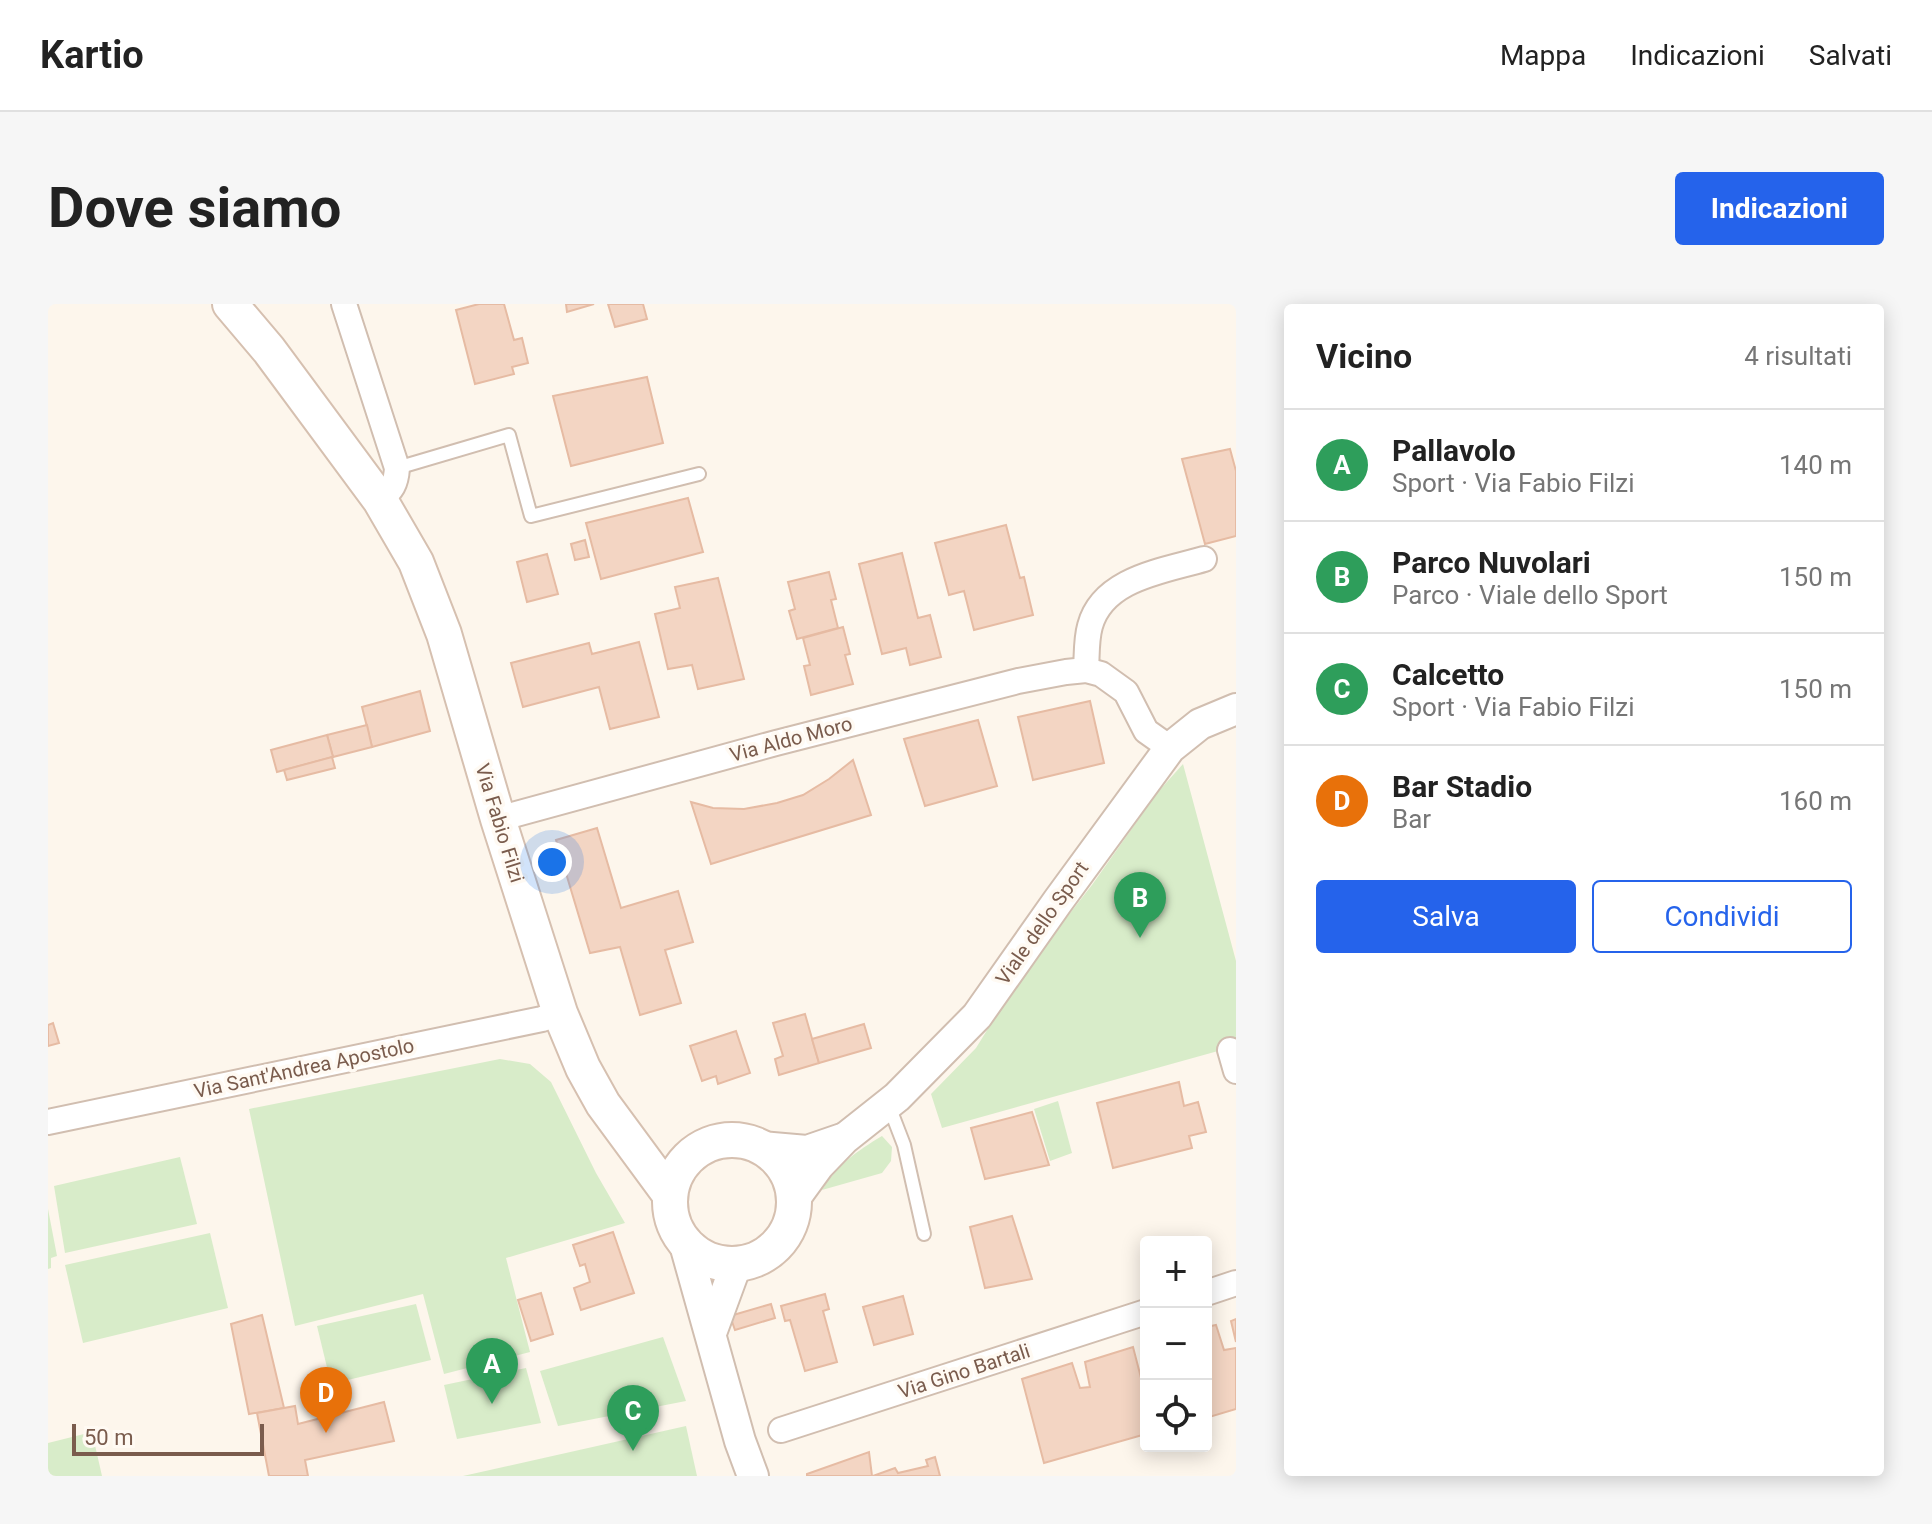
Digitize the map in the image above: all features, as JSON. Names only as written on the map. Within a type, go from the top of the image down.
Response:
[{"type":"main road","name":"Via Fabio Filzi","points":[[230,304],[269,350],[380,500],[416,562],[444,634],[498,819],[560,1013],[583,1068],[603,1104],[670,1195],[671,1212],[684,1241]]},
{"type":"main road","points":[[629,1141],[663,1147],[703,1147],[722,1141],[742,1140],[761,1147],[778,1160],[790,1178],[795,1198],[793,1218],[785,1236],[772,1251],[755,1261],[736,1265],[716,1263],[698,1255],[684,1241]]},
{"type":"main road","points":[[670,1195],[676,1176],[687,1159],[703,1147]]},
{"type":"street","points":[[344,304],[397,468],[391,491],[380,500]]},
{"type":"street","points":[[1170,748],[1146,731],[1126,692],[1101,674],[1086,670],[1090,627],[1098,607],[1109,595],[1133,580],[1204,559]]},
{"type":"street","name":"Via Aldo Moro","points":[[498,819],[1018,681],[1086,670]]},
{"type":"street","name":"Viale dello Sport","points":[[795,1198],[819,1165],[844,1139],[888,1103],[977,1016],[1170,748],[1200,724],[1236,709]]},
{"type":"street","name":"Via Sant'Andrea Apostolo","points":[[48,1122],[560,1013]]},
{"type":"street","name":"Viale dello Sport","points":[[761,1147],[807,1151],[844,1139]]},
{"type":"street","name":"Via Fabio Filzi","points":[[684,1241],[740,1441],[753,1476]]},
{"type":"street","points":[[711,1333],[736,1265]]},
{"type":"street","points":[[1212,1291],[1236,1283]]},
{"type":"street","name":"Via Gino Bartali","points":[[781,1430],[1140,1314]]},
{"type":"lane","points":[[397,468],[509,435],[531,516],[699,474]]},
{"type":"lane","points":[[888,1103],[904,1145],[924,1234]]},
{"type":"green space","points":[[1183,764],[1236,961],[1236,1046],[942,1128],[931,1094],[976,1048],[1020,977],[1092,885],[1157,793]]},
{"type":"green space","points":[[500,1059],[530,1064],[551,1082],[596,1173],[625,1223],[506,1258],[530,1352],[444,1374],[423,1294],[295,1326],[249,1109]]},
{"type":"green space","points":[[1058,1101],[1072,1153],[1050,1161],[1034,1109]]},
{"type":"green space","points":[[882,1136],[892,1147],[891,1161],[882,1173],[822,1190],[848,1159]]},
{"type":"green space","points":[[180,1157],[197,1224],[65,1253],[54,1186]]},
{"type":"green space","points":[[48,1209],[57,1256],[51,1258],[51,1268],[48,1269]]},
{"type":"green space","points":[[210,1233],[228,1308],[83,1343],[65,1265]]},
{"type":"green space","points":[[416,1304],[431,1360],[331,1384],[317,1326]]},
{"type":"green space","points":[[663,1337],[686,1401],[558,1426],[540,1371]]},
{"type":"green space","points":[[526,1368],[541,1423],[457,1439],[444,1385]]},
{"type":"green space","points":[[686,1426],[697,1476],[463,1476]]},
{"type":"green space","points":[[92,1432],[102,1476],[48,1476],[48,1443]]},
{"type":"building","points":[[479,304],[504,304],[514,340],[522,338],[528,363],[512,367],[514,374],[475,384],[456,310]]},
{"type":"building","points":[[566,304],[594,304],[567,312]]},
{"type":"building","points":[[608,304],[643,304],[647,319],[615,327]]},
{"type":"building","points":[[647,377],[663,443],[571,466],[553,396]]},
{"type":"building","points":[[1230,449],[1236,471],[1236,536],[1205,544],[1182,459]]},
{"type":"building","points":[[688,498],[703,552],[601,579],[586,523]]},
{"type":"building","points":[[1006,525],[1033,615],[974,630],[964,591],[949,595],[935,543]]},
{"type":"building","points":[[585,540],[589,557],[575,560],[571,544]]},
{"type":"building","points":[[902,553],[918,618],[930,615],[941,657],[910,665],[906,648],[882,654],[859,564]]},
{"type":"building","points":[[547,554],[558,594],[527,602],[517,562]]},
{"type":"building","points":[[829,572],[836,599],[831,600],[838,628],[797,639],[789,611],[795,609],[788,582]]},
{"type":"building","points":[[718,578],[744,679],[698,689],[692,665],[668,669],[655,614],[680,608],[675,587]]},
{"type":"building","points":[[843,627],[850,654],[845,655],[853,684],[811,695],[804,666],[810,665],[803,638]]},
{"type":"building","points":[[639,642],[659,717],[610,729],[599,687],[523,707],[511,663],[589,643],[592,654]]},
{"type":"building","points":[[420,691],[430,731],[372,747],[362,707]]},
{"type":"building","points":[[1090,701],[1104,763],[1033,780],[1018,717]]},
{"type":"building","points":[[978,720],[997,786],[925,806],[904,739]]},
{"type":"building","points":[[367,725],[372,747],[333,757],[327,735]]},
{"type":"building","points":[[327,735],[333,757],[277,772],[271,750]]},
{"type":"building","points":[[332,757],[335,768],[287,780],[284,770]]},
{"type":"building","points":[[853,760],[871,815],[711,864],[691,802],[713,808],[744,809],[777,803],[803,795]]},
{"type":"building","points":[[597,828],[621,908],[678,891],[693,942],[665,950],[681,1003],[640,1015],[620,947],[590,953],[556,840]]},
{"type":"building","points":[[805,1014],[819,1063],[779,1075],[775,1059],[783,1056],[773,1023]]},
{"type":"building","points":[[53,1023],[59,1043],[48,1046],[48,1025]]},
{"type":"building","points":[[864,1024],[871,1048],[819,1063],[812,1039]]},
{"type":"building","points":[[736,1031],[750,1073],[718,1084],[716,1076],[702,1081],[690,1046]]},
{"type":"building","points":[[1179,1082],[1184,1106],[1198,1102],[1206,1132],[1189,1136],[1192,1148],[1113,1168],[1097,1103]]},
{"type":"building","points":[[1032,1112],[1049,1165],[985,1179],[971,1128]]},
{"type":"building","points":[[1012,1216],[1032,1279],[985,1288],[970,1227]]},
{"type":"building","points":[[613,1232],[634,1293],[581,1310],[574,1288],[590,1282],[585,1264],[580,1266],[573,1245]]},
{"type":"building","points":[[541,1293],[553,1334],[531,1341],[518,1300]]},
{"type":"building","points":[[825,1294],[829,1309],[823,1311],[837,1362],[805,1371],[790,1320],[785,1321],[781,1306]]},
{"type":"building","points":[[903,1296],[913,1334],[874,1345],[863,1307]]},
{"type":"building","points":[[771,1304],[775,1318],[735,1330],[730,1316]]},
{"type":"building","points":[[262,1315],[284,1408],[249,1414],[231,1324]]},
{"type":"building","points":[[1236,1319],[1236,1342],[1231,1321]]},
{"type":"building","points":[[1216,1325],[1224,1350],[1236,1348],[1236,1409],[1212,1416],[1212,1380],[1212,1326]]},
{"type":"building","points":[[1133,1347],[1140,1374],[1140,1436],[1044,1463],[1022,1379],[1072,1363],[1080,1388],[1090,1387],[1085,1362]]},
{"type":"building","points":[[384,1402],[394,1441],[305,1460],[308,1476],[269,1476],[257,1413],[295,1406],[298,1424]]},
{"type":"building","points":[[869,1452],[872,1476],[807,1476],[807,1474]]},
{"type":"building","points":[[935,1457],[940,1476],[873,1476],[895,1468],[898,1473],[928,1466],[926,1460]]},
{"type":"place","name":"Parco Nuvolari","points":[[1140,938]]},
{"type":"place","name":"Pallavolo","points":[[492,1404]]},
{"type":"place","name":"Bar Stadio","points":[[326,1433]]},
{"type":"place","name":"Calcetto","points":[[633,1451]]}]
